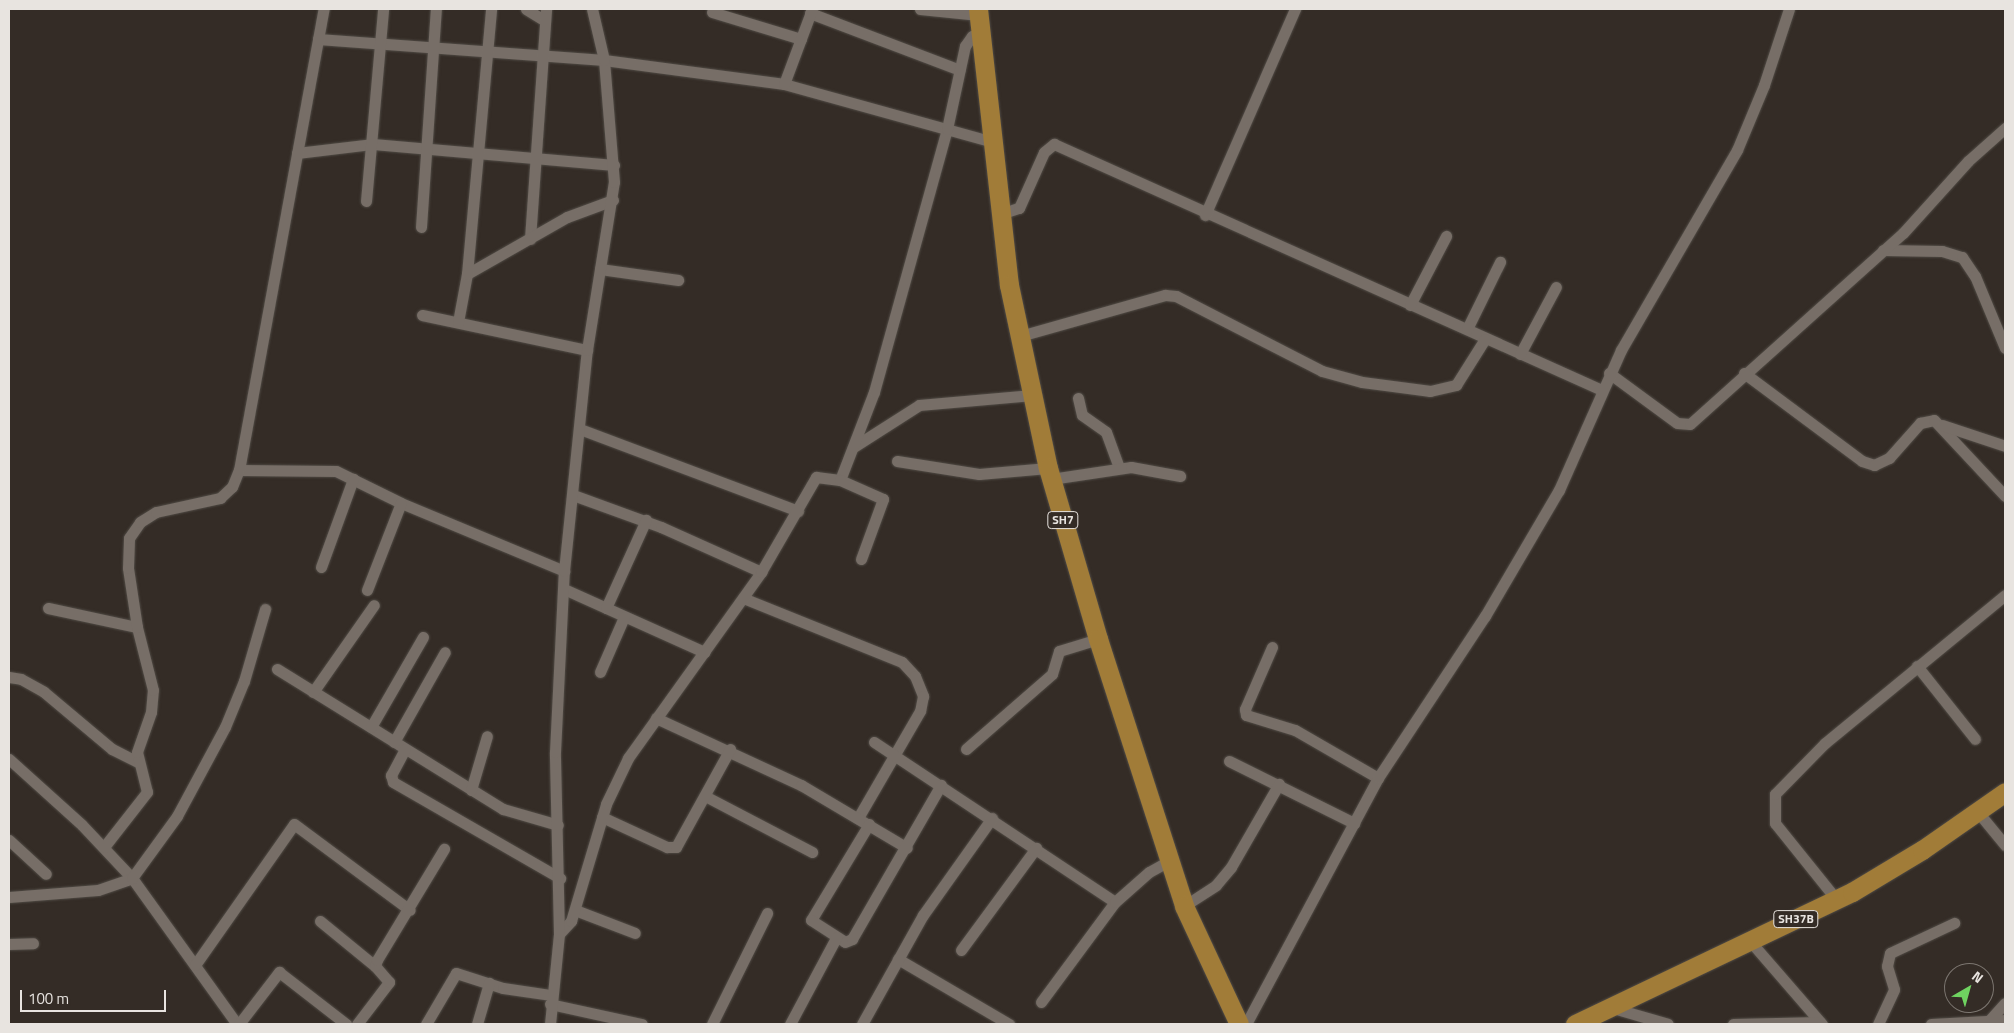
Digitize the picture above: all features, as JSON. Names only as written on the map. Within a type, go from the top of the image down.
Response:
[{"type":"main road","name":"SH7","points":[[980,18],[1000,214],[1020,336],[1050,474],[1098,639],[1184,906],[1235,1017],[1246,1024]]},
{"type":"main road","name":"SH37B","points":[[1575,1024],[1613,1008],[1836,899],[1922,850],[2005,792]]},
{"type":"street","points":[[104,847],[147,792],[136,762],[154,700],[137,627],[126,551],[133,530],[156,512],[220,498],[232,487],[239,470],[324,9]]},
{"type":"street","points":[[366,200],[373,144],[382,9]]},
{"type":"street","points":[[421,227],[436,9]]},
{"type":"street","points":[[458,322],[467,274],[491,9]]},
{"type":"street","points":[[526,9],[546,15],[530,239]]},
{"type":"street","points":[[550,1024],[550,999],[559,934],[560,878],[556,719],[564,571],[587,350],[613,200],[614,165],[604,60],[592,9]]},
{"type":"street","points":[[840,480],[855,446],[947,128],[968,40],[980,18],[920,9]]},
{"type":"street","points":[[1205,215],[1295,9]]},
{"type":"street","points":[[1246,1024],[1378,778],[1507,580],[1570,468],[1609,373],[1737,150],[1764,85],[1789,9]]},
{"type":"street","points":[[784,84],[811,11],[960,70]]},
{"type":"street","points":[[712,12],[800,39]]},
{"type":"street","points":[[318,39],[604,60],[784,84],[993,142]]},
{"type":"street","points":[[1609,373],[1684,426],[1696,420],[1744,373],[1883,250],[1968,161],[2005,128]]},
{"type":"street","points":[[297,153],[373,144],[477,155],[614,165]]},
{"type":"street","points":[[1000,214],[1019,208],[1044,152],[1054,144],[1205,215],[1602,390]]},
{"type":"street","points":[[467,274],[567,217],[613,200]]},
{"type":"street","points":[[1410,306],[1446,236]]},
{"type":"street","points":[[1883,250],[1942,251],[1962,257],[1975,276],[2005,348]]},
{"type":"street","points":[[1467,329],[1500,262]]},
{"type":"street","points":[[600,269],[678,280]]},
{"type":"street","points":[[1520,354],[1556,287]]},
{"type":"street","points":[[1020,336],[1165,295],[1176,296],[1322,371],[1362,382],[1430,391],[1456,385],[1484,338]]},
{"type":"street","points":[[422,315],[587,350]]},
{"type":"street","points":[[1744,373],[1862,461],[1874,465],[1889,458],[1920,423],[1934,420],[2005,446]]},
{"type":"street","points":[[855,446],[919,405],[1033,395]]},
{"type":"street","points":[[1078,398],[1082,415],[1106,432],[1119,468]]},
{"type":"street","points":[[1941,424],[2005,496]]},
{"type":"street","points":[[580,428],[798,511]]},
{"type":"street","points":[[896,460],[979,474],[1050,474],[1141,468],[1180,476]]},
{"type":"street","points":[[239,470],[327,469],[353,478],[401,503],[564,571]]},
{"type":"street","points":[[559,934],[568,927],[575,910],[602,817],[628,758],[761,572],[816,477],[840,480],[883,499],[861,559]]},
{"type":"street","points":[[321,567],[353,478]]},
{"type":"street","points":[[572,495],[646,520],[761,572]]},
{"type":"street","points":[[367,590],[401,503]]},
{"type":"street","points":[[606,608],[646,520]]},
{"type":"street","points":[[564,589],[704,652]]},
{"type":"street","points":[[1836,899],[1775,823],[1775,794],[1825,743],[2005,595]]},
{"type":"street","points":[[743,598],[910,669],[920,689],[922,704],[858,818]]},
{"type":"street","points":[[313,692],[374,605]]},
{"type":"street","points":[[48,608],[137,627]]},
{"type":"street","points":[[9,897],[98,890],[132,878],[178,816],[225,726],[244,682],[265,609]]},
{"type":"street","points":[[600,672],[624,617]]},
{"type":"street","points":[[371,727],[423,637]]},
{"type":"street","points":[[966,749],[1052,674],[1059,651],[1098,639]]},
{"type":"street","points":[[1272,646],[1245,709],[1246,715],[1295,730],[1378,778]]},
{"type":"street","points":[[394,742],[445,652]]},
{"type":"street","points":[[1917,666],[1975,739]]},
{"type":"street","points":[[277,669],[471,790],[513,813],[558,825]]},
{"type":"street","points":[[9,677],[26,681],[44,692],[112,749],[136,762]]},
{"type":"street","points":[[656,718],[700,740],[730,749],[869,824],[907,848]]},
{"type":"street","points":[[471,790],[487,736]]},
{"type":"street","points":[[874,742],[992,818],[1115,902]]},
{"type":"street","points":[[405,749],[391,775],[394,782],[560,878]]},
{"type":"street","points":[[602,817],[673,848],[705,796],[730,749]]},
{"type":"street","points":[[9,761],[104,847],[132,878],[238,1024],[280,972],[346,1024]]},
{"type":"street","points":[[1229,762],[1279,784],[1354,823]]},
{"type":"street","points":[[1184,906],[1216,884],[1232,866],[1279,784]]},
{"type":"street","points":[[869,824],[811,920],[836,938],[847,942],[852,939],[907,848],[941,785]]},
{"type":"street","points":[[705,796],[812,852]]},
{"type":"street","points":[[1977,811],[2005,845]]},
{"type":"street","points":[[862,1024],[927,909],[992,818]]},
{"type":"street","points":[[195,965],[294,824],[410,910]]},
{"type":"street","points":[[9,840],[46,874]]},
{"type":"street","points":[[961,950],[1036,848]]},
{"type":"street","points":[[375,966],[444,850]]},
{"type":"street","points":[[1041,1002],[1115,902],[1148,872],[1169,861]]},
{"type":"street","points":[[575,910],[635,932]]},
{"type":"street","points":[[712,1024],[768,912]]},
{"type":"street","points":[[320,921],[388,977],[389,982],[357,1024]]},
{"type":"street","points":[[1878,1024],[1894,989],[1887,966],[1890,953],[1954,923]]},
{"type":"street","points":[[790,1024],[836,938]]},
{"type":"street","points":[[1750,941],[1821,1023]]},
{"type":"street","points":[[9,944],[33,943]]},
{"type":"street","points":[[898,958],[1009,1024]]},
{"type":"street","points":[[426,1024],[454,975],[461,973],[489,983],[642,1024]]},
{"type":"street","points":[[477,1024],[489,983]]},
{"type":"street","points":[[1988,1023],[2005,1003]]},
{"type":"street","points":[[1613,1008],[1668,1024]]},
{"type":"street","points":[[1930,1024],[1988,1023],[2005,1020]]},
{"type":"street","points":[[1733,1024],[1821,1023]]}]
